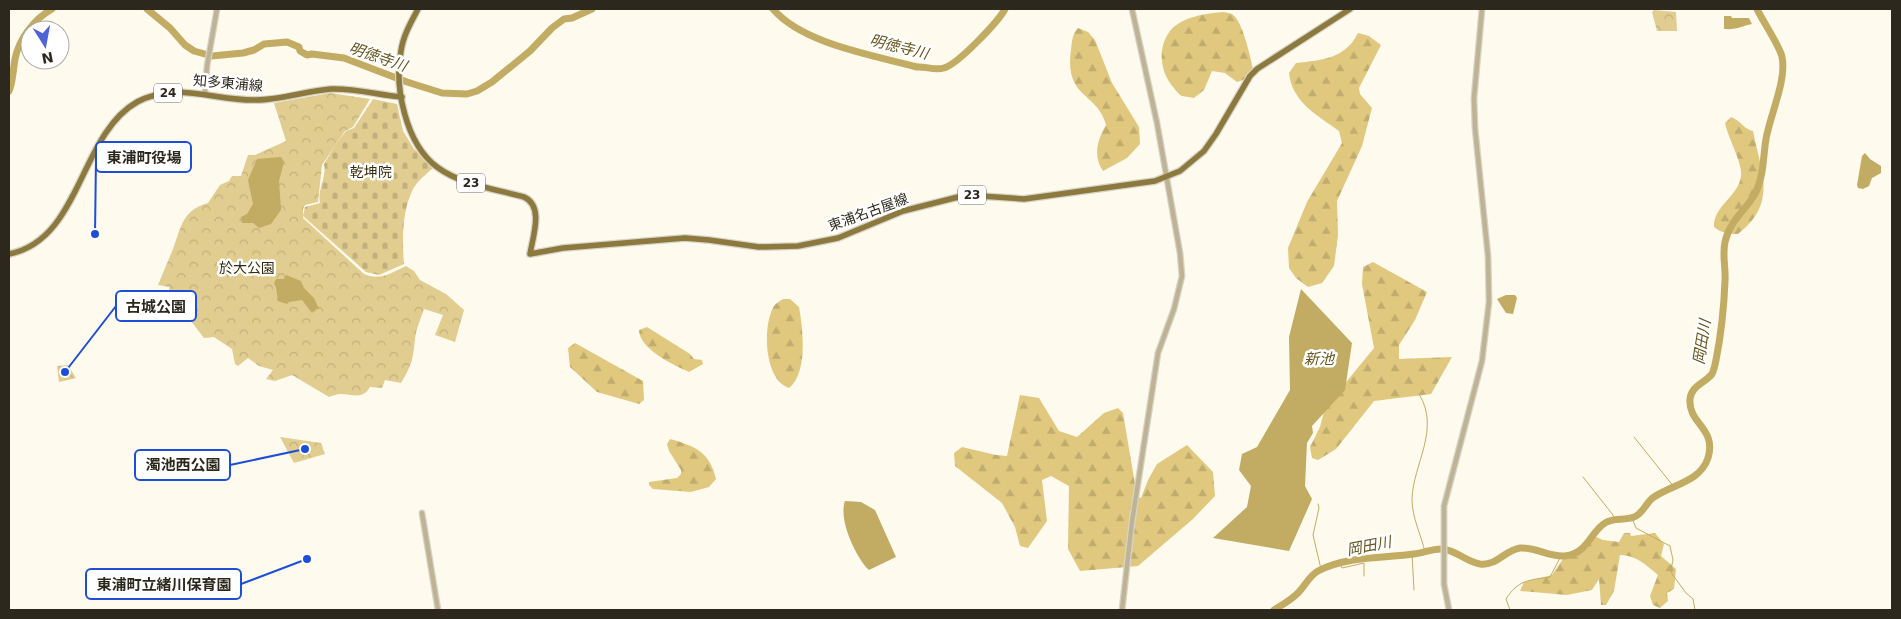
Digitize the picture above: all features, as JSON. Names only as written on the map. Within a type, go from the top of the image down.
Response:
[{"type":"main road","name":"東浦名古屋線","points":[[418,9],[403,42],[399,74],[406,119],[412,137],[422,153],[437,167],[459,179],[524,197],[531,201],[536,212],[530,254],[563,248],[685,238],[759,247],[798,246],[838,238],[903,211],[966,195],[1024,199],[1155,181],[1180,170],[1204,151],[1250,76],[1257,69],[1268,60],[1350,9]]},
{"type":"main road","name":"知多東浦線","points":[[9,254],[34,243],[56,222],[76,189],[98,145],[114,120],[138,102],[150,96],[173,92],[254,100],[278,98],[318,90],[345,89],[402,97]]},
{"type":"street","points":[[205,94],[207,66],[217,9]]},
{"type":"street","points":[[1122,610],[1132,522],[1158,353],[1174,309],[1182,276],[1180,253],[1157,122],[1132,9]]},
{"type":"street","points":[[1448,610],[1444,584],[1444,506],[1480,369],[1489,302],[1488,256],[1475,128],[1474,98],[1482,9]]},
{"type":"street","points":[[422,513],[438,610]]},
{"type":"green space","points":[[1654,10],[1676,12],[1677,31],[1657,31],[1652,12]]},
{"type":"green space","points":[[1224,12],[1232,14],[1240,24],[1253,69],[1246,79],[1237,82],[1225,73],[1212,71],[1204,90],[1194,98],[1181,95],[1169,82],[1163,68],[1162,53],[1166,38],[1175,26],[1187,19]]},
{"type":"green space","points":[[1078,28],[1088,32],[1095,40],[1112,83],[1139,127],[1140,144],[1127,158],[1103,171],[1098,160],[1097,148],[1106,125],[1102,114],[1077,87],[1072,78],[1070,66],[1071,50],[1073,38]]},
{"type":"green space","points":[[1358,33],[1369,36],[1381,45],[1359,88],[1360,94],[1372,108],[1362,146],[1337,201],[1338,235],[1334,266],[1322,283],[1308,287],[1296,278],[1289,268],[1288,248],[1307,202],[1342,143],[1339,131],[1300,100],[1291,83],[1289,73],[1296,63],[1324,59],[1340,53],[1353,42]]},
{"type":"green space","name":"於大公園","points":[[330,93],[370,99],[353,127],[345,131],[322,165],[318,202],[305,205],[303,218],[364,274],[375,277],[406,266],[414,271],[420,280],[446,294],[464,310],[455,342],[435,335],[443,315],[424,309],[416,331],[411,362],[401,383],[385,380],[382,388],[370,387],[361,395],[339,394],[329,397],[292,375],[275,381],[266,379],[273,370],[259,366],[248,358],[238,366],[235,364],[232,349],[214,337],[204,338],[174,299],[170,299],[169,287],[158,285],[181,227],[188,215],[199,206],[208,203],[220,185],[229,181],[232,176],[241,176],[248,155],[255,155],[286,141],[274,103]]},
{"type":"green space","name":"乾坤院","points":[[373,99],[397,104],[403,131],[414,149],[435,166],[413,189],[409,198],[404,226],[404,264],[379,275],[366,272],[303,216],[305,207],[320,203],[319,198],[325,169],[324,164],[336,144],[346,131],[354,128]]},
{"type":"green space","points":[[1731,117],[1747,129],[1753,131],[1764,186],[1758,211],[1738,234],[1725,233],[1714,227],[1718,213],[1736,189],[1741,176],[1740,165],[1725,123]]},
{"type":"green space","points":[[1373,262],[1427,292],[1415,320],[1399,345],[1399,359],[1452,357],[1431,394],[1374,401],[1336,449],[1318,460],[1312,458],[1310,447],[1320,427],[1325,408],[1374,348],[1362,284],[1363,267]]},
{"type":"green space","points":[[783,299],[790,299],[799,307],[803,338],[802,362],[795,381],[789,388],[774,375],[770,364],[767,339],[770,315],[775,305]]},
{"type":"green space","points":[[647,327],[690,354],[694,359],[702,360],[703,364],[689,372],[658,356],[645,344],[641,337],[639,330]]},
{"type":"green space","points":[[575,343],[643,381],[644,400],[639,404],[597,392],[570,367],[568,348]]},
{"type":"green space","points":[[68,365],[76,378],[59,382],[57,366]]},
{"type":"green space","points":[[1020,395],[1039,398],[1059,431],[1077,437],[1104,413],[1118,408],[1123,413],[1137,496],[1141,498],[1157,464],[1187,445],[1213,472],[1215,496],[1193,519],[1138,566],[1080,571],[1068,549],[1069,486],[1051,476],[1042,480],[1047,521],[1028,548],[1020,546],[1015,527],[1002,503],[955,466],[954,453],[962,447],[1007,456]]},
{"type":"green space","points":[[280,437],[321,443],[325,454],[294,463]]},
{"type":"green space","points":[[670,439],[694,448],[710,462],[716,479],[709,487],[691,492],[653,489],[649,485],[649,482],[677,478],[681,474],[681,470],[669,451],[667,444]]},
{"type":"green space","points":[[1624,533],[1630,533],[1631,536],[1655,533],[1664,544],[1661,556],[1676,569],[1674,589],[1667,593],[1668,601],[1660,608],[1653,605],[1650,596],[1658,575],[1640,561],[1626,555],[1620,555],[1614,591],[1606,605],[1601,605],[1599,579],[1592,590],[1567,595],[1520,591],[1524,582],[1552,575],[1563,559],[1582,551],[1590,534],[1603,540],[1619,542]]},
{"type":"water","points":[[1724,16],[1749,18],[1752,24],[1724,29]]},
{"type":"water","points":[[1865,153],[1870,159],[1881,166],[1881,173],[1872,178],[1869,186],[1863,189],[1858,188],[1857,185],[1862,156]]},
{"type":"water","points":[[281,157],[284,162],[279,181],[281,210],[271,224],[259,228],[253,223],[242,223],[241,217],[247,214],[253,204],[248,180],[257,159]]},
{"type":"water","points":[[286,275],[301,281],[304,288],[314,298],[319,309],[312,313],[302,300],[287,304],[278,301],[274,284],[276,279],[284,279]]},
{"type":"water","name":"新池","points":[[1301,289],[1352,343],[1345,390],[1312,426],[1313,433],[1307,443],[1305,486],[1312,499],[1289,551],[1213,538],[1247,507],[1251,486],[1239,470],[1242,454],[1257,447],[1290,390],[1289,337]]},
{"type":"water","points":[[1506,295],[1515,295],[1517,298],[1513,314],[1506,313],[1497,299]]},
{"type":"water","points":[[845,501],[861,502],[875,510],[896,557],[869,570],[859,557],[849,538],[843,509]]},
{"type":"waterway","name":"明徳寺川","points":[[9,91],[20,44],[33,24],[52,9]]},
{"type":"waterway","name":"明徳寺川","points":[[147,9],[170,28],[185,45],[194,51],[212,56],[243,53],[254,50],[264,44],[287,42],[299,47],[300,51],[307,55],[344,58],[442,93],[467,94],[477,91],[492,82],[530,51],[552,28],[564,19],[572,18],[592,9]]},
{"type":"waterway","name":"明徳寺川","points":[[773,9],[786,21],[820,40],[880,58],[917,67],[937,69],[950,65],[968,51],[1005,9]]},
{"type":"waterway","name":"岡田川","points":[[1274,610],[1295,596],[1318,571],[1353,560],[1414,554],[1440,549],[1448,550],[1480,564],[1491,563],[1520,548],[1558,556],[1572,555],[1578,552],[1605,523],[1637,515],[1654,497],[1685,482],[1704,466],[1710,448],[1709,440],[1693,415],[1690,399],[1693,391],[1712,374],[1714,369],[1723,311],[1725,242],[1731,227],[1759,186],[1766,139],[1782,76],[1781,52],[1757,9]]},
{"type":"waterway","points":[[1419,394],[1425,407],[1427,433],[1413,486],[1412,506],[1425,552]]},
{"type":"waterway","points":[[1634,437],[1674,487]]},
{"type":"waterway","points":[[1583,477],[1613,515],[1614,520]]},
{"type":"waterway","points":[[1318,504],[1319,508],[1313,535],[1321,569]]},
{"type":"waterway","points":[[1632,518],[1636,528],[1670,546],[1673,560],[1672,574],[1686,593],[1693,599],[1695,610]]},
{"type":"waterway","points":[[1412,554],[1414,590]]},
{"type":"waterway","points":[[1510,610],[1506,599],[1510,593],[1520,584],[1550,577],[1561,556]]},
{"type":"waterway","points":[[1341,564],[1342,568],[1364,563],[1364,576]]},
{"type":"place","name":"東浦町役場","points":[[95,234]]},
{"type":"place","name":"古城公園","points":[[65,372]]},
{"type":"place","name":"濁池西公園","points":[[305,449]]},
{"type":"place","name":"東浦町立緒川保育園","points":[[307,559]]}]
